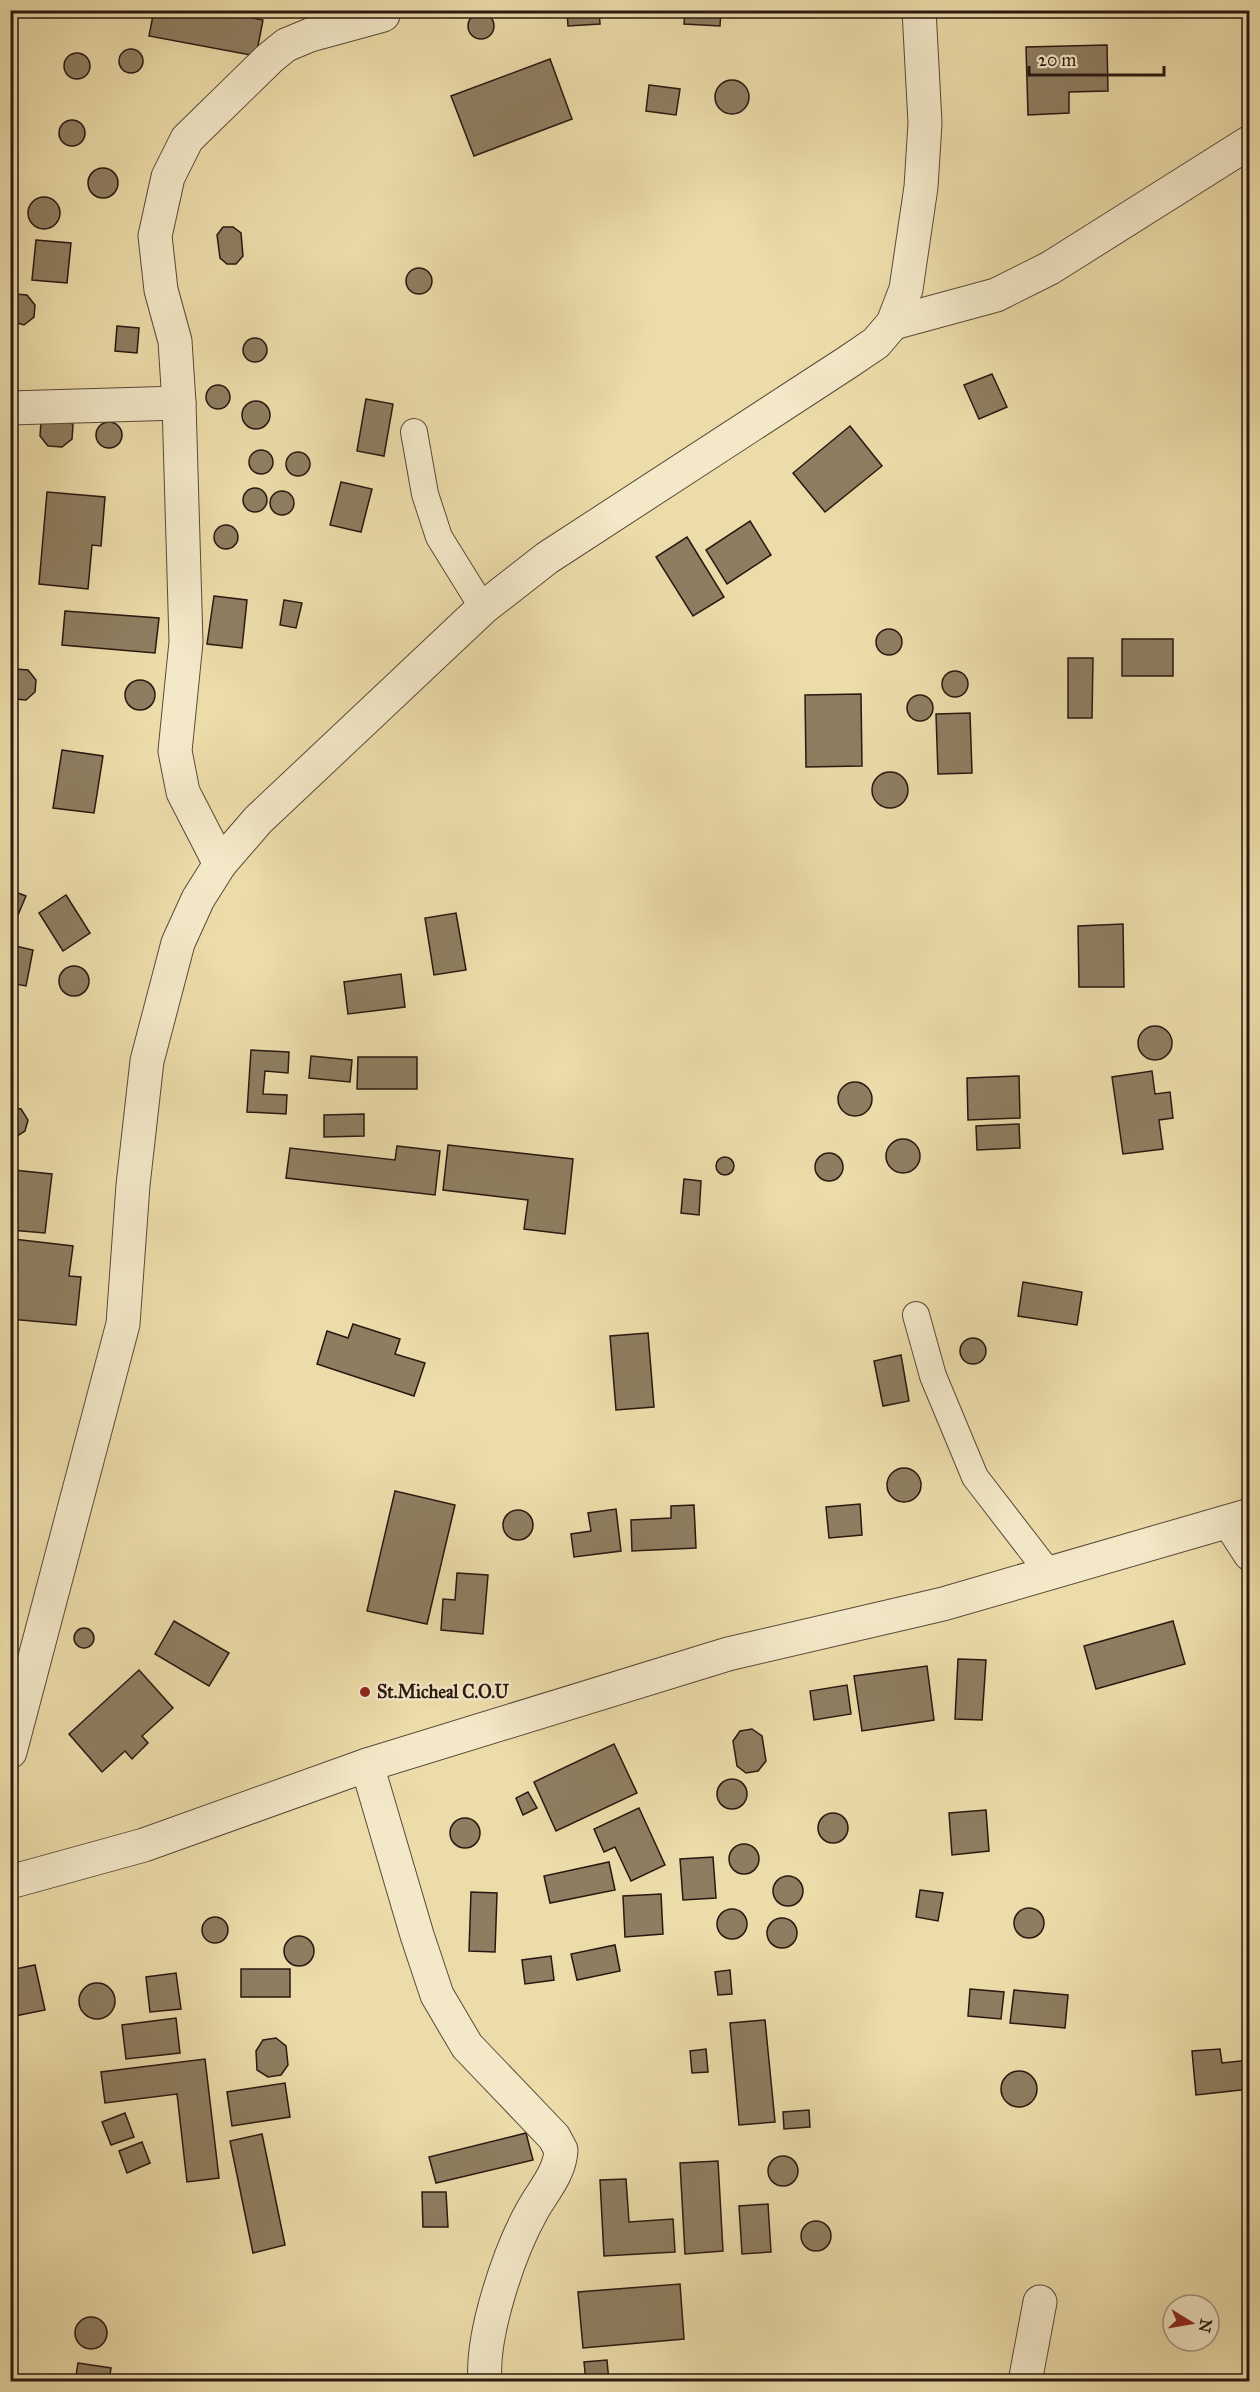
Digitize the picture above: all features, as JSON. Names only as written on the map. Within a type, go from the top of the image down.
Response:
[{"type":"street","points":[[10,1752],[123,1324],[133,1185],[147,1061],[178,943],[198,899],[220,864],[258,820],[483,608],[547,558],[858,356],[876,343],[893,323],[906,289],[921,187],[925,123],[919,10]]},
{"type":"street","points":[[220,864],[183,792],[175,751],[186,642],[179,403],[175,341],[161,290],[156,236],[168,177],[187,139],[286,45],[310,35],[383,15]]},
{"type":"street","points":[[893,323],[996,295],[1050,268],[1250,142]]},
{"type":"street","points":[[10,408],[179,403]]},
{"type":"street","points":[[10,1882],[144,1845],[367,1765],[728,1654],[943,1604],[1240,1519],[1250,1554]]},
{"type":"street","points":[[367,1765],[437,1995],[467,2046],[548,2130],[561,2150],[557,2169],[531,2212],[495,2300],[484,2368],[485,2382]]},
{"type":"street","points":[[1025,2382],[1040,2302]]},
{"type":"lane","points":[[414,432],[425,494],[438,537],[483,608]]},
{"type":"lane","points":[[916,1315],[933,1376],[975,1477],[1049,1573]]},
{"type":"building","points":[[154,10],[190,14],[191,10],[213,10],[263,20],[256,56],[149,36]]},
{"type":"building","points":[[567,10],[599,10],[600,24],[568,26]]},
{"type":"building","points":[[685,10],[721,10],[720,26],[684,24]]},
{"type":"building","points":[[481,13],[490,17],[494,26],[490,35],[481,39],[472,35],[468,26],[472,17]]},
{"type":"building","points":[[1107,45],[1108,91],[1069,92],[1069,113],[1028,115],[1026,47]]},
{"type":"building","points":[[131,49],[139,53],[143,61],[139,69],[131,73],[123,69],[119,61],[123,53]]},
{"type":"building","points":[[77,53],[86,57],[90,66],[86,75],[77,79],[68,75],[64,66],[68,57]]},
{"type":"building","points":[[550,59],[572,119],[474,156],[451,96]]},
{"type":"building","points":[[732,80],[744,85],[749,97],[744,109],[732,114],[720,109],[715,97],[720,85]]},
{"type":"building","points":[[649,85],[680,89],[676,115],[646,111]]},
{"type":"building","points":[[72,120],[81,124],[85,133],[81,142],[72,146],[63,142],[59,133],[63,124]]},
{"type":"building","points":[[103,168],[114,172],[118,183],[114,194],[103,198],[92,194],[88,183],[92,172]]},
{"type":"building","points":[[44,197],[55,202],[60,213],[55,224],[44,229],[33,224],[28,213],[33,202]]},
{"type":"building","points":[[223,227],[233,227],[241,233],[243,256],[236,264],[227,264],[220,258],[217,235]]},
{"type":"building","points":[[36,240],[71,243],[67,283],[32,280]]},
{"type":"building","points":[[419,268],[428,272],[432,281],[428,290],[419,294],[410,290],[406,281],[410,272]]},
{"type":"building","points":[[15,294],[27,295],[35,305],[34,317],[24,325],[10,321],[10,298]]},
{"type":"building","points":[[117,326],[139,328],[137,353],[115,351]]},
{"type":"building","points":[[255,338],[260,339],[266,345],[266,355],[260,361],[255,362],[250,361],[244,355],[243,350],[244,345],[250,339]]},
{"type":"building","points":[[10,361],[14,365],[10,381]]},
{"type":"building","points":[[992,374],[1007,407],[979,419],[964,385]]},
{"type":"building","points":[[218,385],[227,388],[230,397],[227,406],[218,409],[209,406],[206,397],[209,388]]},
{"type":"building","points":[[366,399],[393,404],[384,456],[357,451]]},
{"type":"building","points":[[256,401],[266,405],[270,415],[266,425],[256,429],[246,425],[242,415],[246,405]]},
{"type":"building","points":[[65,414],[73,425],[72,439],[62,447],[48,446],[40,436],[41,422]]},
{"type":"building","points":[[109,422],[119,425],[122,435],[119,445],[109,448],[99,445],[96,435],[99,425]]},
{"type":"building","points":[[850,426],[882,466],[825,512],[793,473]]},
{"type":"building","points":[[261,450],[270,453],[273,462],[270,471],[261,474],[252,471],[249,462],[252,453]]},
{"type":"building","points":[[298,452],[307,455],[310,464],[307,473],[298,476],[289,473],[286,464],[289,455]]},
{"type":"building","points":[[341,482],[372,489],[361,532],[330,525]]},
{"type":"building","points":[[255,488],[264,491],[267,500],[264,509],[255,512],[246,509],[243,500],[246,491]]},
{"type":"building","points":[[282,491],[291,494],[294,503],[291,512],[282,515],[273,512],[270,503],[273,494]]},
{"type":"building","points":[[47,492],[105,497],[101,546],[92,545],[88,589],[39,584]]},
{"type":"building","points":[[750,521],[771,555],[727,584],[706,550]]},
{"type":"building","points":[[226,525],[235,528],[238,537],[235,546],[226,549],[217,546],[214,537],[217,528]]},
{"type":"building","points":[[687,537],[724,597],[693,616],[656,557]]},
{"type":"building","points":[[214,596],[247,600],[242,648],[207,644]]},
{"type":"building","points":[[284,600],[302,603],[296,628],[280,625]]},
{"type":"building","points":[[65,611],[159,618],[155,653],[62,645]]},
{"type":"building","points":[[889,629],[898,633],[902,642],[898,651],[889,655],[880,651],[876,642],[880,633]]},
{"type":"building","points":[[1122,639],[1173,639],[1173,676],[1122,676]]},
{"type":"building","points":[[1068,658],[1093,658],[1092,718],[1068,718]]},
{"type":"building","points":[[16,669],[28,670],[36,680],[35,692],[26,700],[14,699],[10,695],[10,674]]},
{"type":"building","points":[[955,671],[964,675],[968,684],[964,693],[955,697],[946,693],[942,684],[946,675]]},
{"type":"building","points":[[140,680],[151,684],[155,695],[151,706],[140,710],[129,706],[125,695],[129,684]]},
{"type":"building","points":[[861,694],[862,766],[806,767],[805,695]]},
{"type":"building","points":[[920,695],[929,699],[933,708],[929,717],[920,721],[911,717],[907,708],[911,699]]},
{"type":"building","points":[[970,713],[972,773],[938,774],[936,714]]},
{"type":"building","points":[[62,750],[103,756],[94,813],[53,808]]},
{"type":"building","points":[[890,772],[903,777],[908,790],[903,803],[890,808],[877,803],[872,790],[877,777]]},
{"type":"building","points":[[10,890],[26,896],[10,934]]},
{"type":"building","points":[[66,895],[90,933],[63,951],[39,913]]},
{"type":"building","points":[[456,913],[466,970],[434,975],[425,918]]},
{"type":"building","points":[[1123,924],[1124,987],[1079,987],[1078,926]]},
{"type":"building","points":[[11,945],[33,950],[26,986],[10,983]]},
{"type":"building","points":[[74,966],[85,970],[89,981],[85,992],[74,996],[63,992],[59,981],[63,970]]},
{"type":"building","points":[[401,974],[405,1007],[348,1014],[344,982]]},
{"type":"building","points":[[1155,1026],[1167,1031],[1172,1043],[1167,1055],[1155,1060],[1143,1055],[1138,1043],[1143,1031]]},
{"type":"building","points":[[251,1050],[289,1052],[288,1073],[265,1071],[263,1094],[287,1095],[286,1114],[247,1112]]},
{"type":"building","points":[[311,1056],[352,1060],[350,1082],[309,1078]]},
{"type":"building","points":[[358,1057],[417,1057],[417,1089],[357,1089]]},
{"type":"building","points":[[1152,1071],[1155,1094],[1170,1092],[1173,1118],[1159,1120],[1163,1149],[1123,1154],[1112,1077]]},
{"type":"building","points":[[1019,1076],[1020,1118],[968,1120],[967,1078]]},
{"type":"building","points":[[855,1082],[867,1087],[872,1099],[867,1111],[855,1116],[843,1111],[838,1099],[843,1087]]},
{"type":"building","points":[[10,1107],[21,1109],[28,1120],[25,1131],[14,1138],[10,1137]]},
{"type":"building","points":[[364,1114],[364,1136],[324,1137],[324,1115]]},
{"type":"building","points":[[1019,1124],[1020,1148],[977,1150],[976,1126]]},
{"type":"building","points":[[903,1139],[915,1144],[920,1156],[915,1168],[903,1173],[891,1168],[886,1156],[891,1144]]},
{"type":"building","points":[[448,1145],[573,1159],[565,1234],[524,1229],[528,1200],[443,1190]]},
{"type":"building","points":[[397,1146],[440,1151],[435,1195],[286,1178],[290,1148],[395,1160]]},
{"type":"building","points":[[829,1153],[839,1157],[843,1167],[839,1177],[829,1181],[819,1177],[815,1167],[819,1157]]},
{"type":"building","points":[[721,1157],[729,1157],[734,1162],[732,1173],[721,1175],[716,1170],[716,1162]]},
{"type":"building","points":[[13,1170],[52,1174],[45,1233],[10,1230]]},
{"type":"building","points":[[684,1179],[701,1181],[699,1215],[681,1213]]},
{"type":"building","points":[[13,1239],[73,1246],[69,1276],[81,1277],[76,1325],[10,1319]]},
{"type":"building","points":[[1023,1282],[1082,1292],[1077,1325],[1018,1316]]},
{"type":"building","points":[[353,1324],[400,1339],[395,1354],[425,1363],[414,1396],[317,1364],[327,1331],[348,1338]]},
{"type":"building","points":[[648,1333],[654,1407],[616,1410],[610,1336]]},
{"type":"building","points":[[973,1338],[982,1342],[986,1351],[982,1360],[973,1364],[964,1360],[960,1351],[964,1342]]},
{"type":"building","points":[[901,1355],[909,1401],[883,1406],[874,1361]]},
{"type":"building","points":[[904,1468],[916,1473],[921,1485],[916,1497],[904,1502],[892,1497],[887,1485],[892,1473]]},
{"type":"building","points":[[395,1491],[455,1505],[427,1624],[367,1611]]},
{"type":"building","points":[[860,1504],[862,1535],[829,1538],[826,1507]]},
{"type":"building","points":[[694,1505],[696,1548],[632,1551],[631,1520],[671,1518],[671,1506]]},
{"type":"building","points":[[616,1509],[621,1551],[574,1557],[571,1534],[591,1531],[588,1513]]},
{"type":"building","points":[[518,1510],[529,1514],[533,1525],[529,1536],[518,1540],[507,1536],[503,1525],[507,1514]]},
{"type":"building","points":[[457,1573],[488,1575],[483,1634],[441,1630],[443,1599],[455,1600]]},
{"type":"building","points":[[174,1621],[229,1653],[209,1686],[155,1654]]},
{"type":"building","points":[[1173,1621],[1185,1664],[1096,1689],[1084,1646]]},
{"type":"building","points":[[84,1628],[91,1631],[94,1638],[91,1645],[84,1648],[77,1645],[74,1638],[77,1631]]},
{"type":"building","points":[[958,1659],[986,1660],[982,1720],[955,1719]]},
{"type":"building","points":[[927,1666],[934,1720],[862,1731],[854,1676]]},
{"type":"building","points":[[139,1670],[173,1708],[142,1736],[148,1743],[132,1759],[125,1751],[102,1772],[69,1734]]},
{"type":"building","points":[[847,1685],[851,1714],[814,1720],[810,1691]]},
{"type":"building","points":[[752,1729],[762,1736],[766,1761],[758,1771],[746,1773],[737,1766],[733,1741],[740,1731]]},
{"type":"building","points":[[614,1744],[637,1793],[556,1831],[534,1782]]},
{"type":"building","points":[[732,1779],[743,1783],[747,1794],[743,1805],[732,1809],[721,1805],[717,1794],[721,1783]]},
{"type":"building","points":[[528,1792],[537,1808],[523,1815],[516,1798]]},
{"type":"building","points":[[639,1808],[665,1865],[631,1881],[615,1847],[604,1852],[594,1829]]},
{"type":"building","points":[[986,1810],[989,1851],[952,1855],[949,1813]]},
{"type":"building","points":[[833,1813],[844,1817],[848,1828],[844,1839],[833,1843],[822,1839],[818,1828],[822,1817]]},
{"type":"building","points":[[465,1818],[476,1822],[480,1833],[476,1844],[465,1848],[454,1844],[450,1833],[454,1822]]},
{"type":"building","points":[[744,1844],[755,1848],[759,1859],[755,1870],[744,1874],[733,1870],[729,1859],[733,1848]]},
{"type":"building","points":[[713,1857],[716,1898],[683,1900],[680,1859]]},
{"type":"building","points":[[609,1862],[615,1890],[550,1903],[544,1876]]},
{"type":"building","points":[[788,1876],[799,1880],[803,1891],[799,1902],[788,1906],[777,1902],[773,1891],[777,1880]]},
{"type":"building","points":[[920,1890],[943,1893],[938,1921],[916,1917]]},
{"type":"building","points":[[471,1892],[497,1893],[495,1952],[469,1951]]},
{"type":"building","points":[[661,1894],[663,1934],[625,1937],[623,1896]]},
{"type":"building","points":[[1029,1908],[1040,1912],[1044,1923],[1040,1934],[1029,1938],[1018,1934],[1014,1923],[1018,1912]]},
{"type":"building","points":[[732,1909],[743,1913],[747,1924],[743,1935],[732,1939],[721,1935],[717,1924],[721,1913]]},
{"type":"building","points":[[215,1917],[224,1921],[228,1930],[224,1939],[215,1943],[206,1939],[202,1930],[206,1921]]},
{"type":"building","points":[[782,1918],[793,1922],[797,1933],[793,1944],[782,1948],[771,1944],[767,1933],[771,1922]]},
{"type":"building","points":[[299,1936],[310,1940],[314,1951],[310,1962],[299,1966],[288,1962],[284,1951],[288,1940]]},
{"type":"building","points":[[615,1945],[620,1971],[577,1980],[571,1954]]},
{"type":"building","points":[[551,1956],[554,1980],[525,1984],[522,1960]]},
{"type":"building","points":[[35,1965],[45,2010],[10,2017],[10,1970]]},
{"type":"building","points":[[241,1969],[290,1969],[290,1997],[241,1997]]},
{"type":"building","points":[[730,1970],[732,1994],[718,1995],[715,1972]]},
{"type":"building","points":[[176,1973],[181,2009],[150,2012],[146,1977]]},
{"type":"building","points":[[97,1983],[109,1989],[115,2001],[109,2013],[97,2019],[85,2013],[79,2001],[85,1989]]},
{"type":"building","points":[[970,1989],[1004,1992],[1001,2019],[968,2016]]},
{"type":"building","points":[[1014,1990],[1068,1995],[1065,2028],[1010,2023]]},
{"type":"building","points":[[176,2018],[180,2053],[126,2059],[122,2025]]},
{"type":"building","points":[[765,2020],[775,2122],[739,2125],[730,2023]]},
{"type":"building","points":[[276,2038],[286,2046],[288,2065],[281,2075],[268,2077],[257,2070],[256,2051],[263,2040]]},
{"type":"building","points":[[706,2049],[708,2072],[692,2073],[690,2051]]},
{"type":"building","points":[[1220,2049],[1222,2063],[1250,2060],[1250,2089],[1196,2095],[1192,2051]]},
{"type":"building","points":[[205,2059],[219,2178],[187,2182],[177,2094],[105,2103],[101,2072]]},
{"type":"building","points":[[1019,2071],[1032,2076],[1037,2089],[1032,2102],[1019,2107],[1006,2102],[1001,2089],[1006,2076]]},
{"type":"building","points":[[285,2083],[290,2117],[232,2126],[227,2092]]},
{"type":"building","points":[[809,2110],[810,2127],[784,2129],[783,2112]]},
{"type":"building","points":[[125,2113],[134,2137],[111,2145],[102,2122]]},
{"type":"building","points":[[526,2133],[533,2160],[436,2183],[429,2157]]},
{"type":"building","points":[[262,2134],[285,2245],[253,2253],[230,2141]]},
{"type":"building","points":[[142,2142],[150,2163],[127,2173],[119,2151]]},
{"type":"building","points":[[783,2156],[794,2160],[798,2171],[794,2182],[783,2186],[772,2182],[768,2171],[772,2160]]},
{"type":"building","points":[[718,2161],[723,2251],[685,2254],[680,2163]]},
{"type":"building","points":[[626,2179],[629,2222],[673,2219],[675,2252],[604,2256],[600,2180]]},
{"type":"building","points":[[422,2192],[446,2192],[448,2227],[423,2227]]},
{"type":"building","points":[[768,2204],[771,2252],[742,2254],[739,2206]]},
{"type":"building","points":[[816,2221],[827,2225],[831,2236],[827,2247],[816,2251],[805,2247],[801,2236],[805,2225]]},
{"type":"building","points":[[680,2284],[684,2339],[583,2348],[578,2292]]},
{"type":"building","points":[[91,2317],[102,2322],[107,2333],[102,2344],[91,2349],[80,2344],[75,2333],[80,2322]]},
{"type":"building","points":[[607,2360],[609,2382],[586,2382],[584,2362]]},
{"type":"building","points":[[78,2363],[111,2368],[109,2382],[75,2382]]},
{"type":"place","name":"St.Micheal C.O.U","points":[[365,1692]]}]
